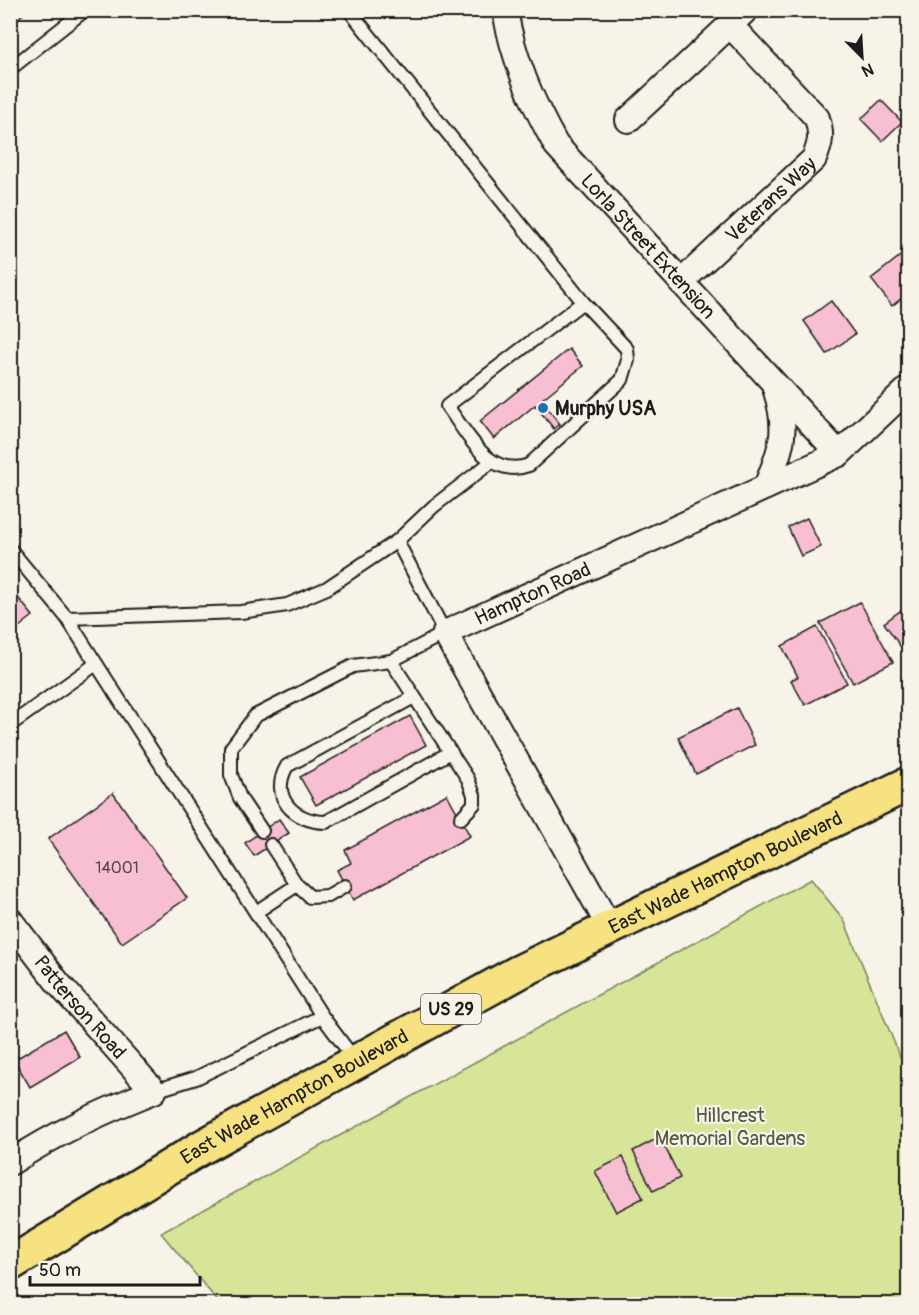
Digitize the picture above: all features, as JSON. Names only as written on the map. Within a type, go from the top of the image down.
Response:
[{"type":"main road","name":"East Wade Hampton Boulevard","points":[[10,1264],[202,1147],[519,972],[811,829],[909,784]]},
{"type":"street","name":"Lorla Street Extension","points":[[505,10],[520,70],[536,109],[556,145],[839,454]]},
{"type":"street","name":"Veterans Way","points":[[681,282],[814,159],[821,144],[821,131],[817,118],[738,18]]},
{"type":"street","points":[[628,120],[738,18]]},
{"type":"street","points":[[766,487],[782,443],[784,415],[774,382]]},
{"type":"street","name":"Hampton Road","points":[[445,633],[839,454],[909,389]]},
{"type":"street","points":[[445,633],[610,928]]},
{"type":"street","name":"Patterson Road","points":[[10,920],[58,983],[154,1091]]},
{"type":"street","points":[[10,1163],[90,1116],[154,1091]]},
{"type":"lane","points":[[10,69],[86,10]]},
{"type":"lane","points":[[349,10],[584,302],[627,349],[628,360],[622,380],[529,465],[514,471],[490,463],[447,406],[584,302]]},
{"type":"lane","points":[[67,618],[241,612],[287,605],[327,588],[397,541],[434,506],[490,463]]},
{"type":"lane","points":[[262,831],[240,798],[231,775],[231,748],[255,716],[353,666],[391,661],[445,633],[397,541]]},
{"type":"lane","points":[[10,549],[67,618],[322,1016],[356,1061]]},
{"type":"lane","points":[[391,661],[451,752],[474,795],[474,804],[460,818]]},
{"type":"lane","points":[[10,725],[96,664]]},
{"type":"lane","points":[[414,697],[287,766],[281,776],[286,804],[294,815],[326,822],[451,752]]},
{"type":"lane","points":[[271,845],[297,885],[310,897],[328,896],[345,886]]},
{"type":"lane","points":[[256,912],[297,885]]},
{"type":"lane","points":[[154,1091],[196,1078],[322,1016]]},
{"type":"green space","name":"Hillcrest Memorial Gardens","points":[[811,879],[844,920],[908,1076],[908,1304],[220,1304],[161,1233]]},
{"type":"building","points":[[10,10],[28,10],[10,25]]},
{"type":"building","points":[[881,100],[902,122],[882,141],[861,119]]},
{"type":"building","points":[[908,250],[908,293],[892,306],[871,279]]},
{"type":"building","points":[[831,301],[855,334],[827,354],[804,321]]},
{"type":"building","points":[[569,349],[583,366],[541,400],[560,424],[554,429],[535,405],[494,439],[480,421]]},
{"type":"building","points":[[807,518],[821,547],[801,556],[788,527]]},
{"type":"building","points":[[10,588],[33,616],[10,634]]},
{"type":"building","points":[[860,602],[893,662],[853,683],[820,623]]},
{"type":"building","points":[[908,605],[908,657],[884,623]]},
{"type":"building","points":[[817,627],[847,683],[805,705],[791,680],[798,677],[782,646]]},
{"type":"building","points":[[737,708],[755,745],[696,774],[678,737]]},
{"type":"building","points":[[410,716],[426,745],[316,805],[300,777]]},
{"type":"building","points":[[113,793],[187,898],[122,943],[48,839]]},
{"type":"building","points":[[447,794],[470,836],[353,900],[337,870],[351,863],[345,850]]},
{"type":"building","points":[[279,819],[289,833],[254,856],[245,843]]},
{"type":"building","points":[[64,1030],[80,1057],[30,1087],[14,1060]]},
{"type":"building","points":[[660,1137],[680,1178],[653,1191],[633,1151]]},
{"type":"building","points":[[623,1157],[643,1198],[616,1212],[595,1171]]},
{"type":"place","name":"Murphy USA","points":[[543,408]]}]
